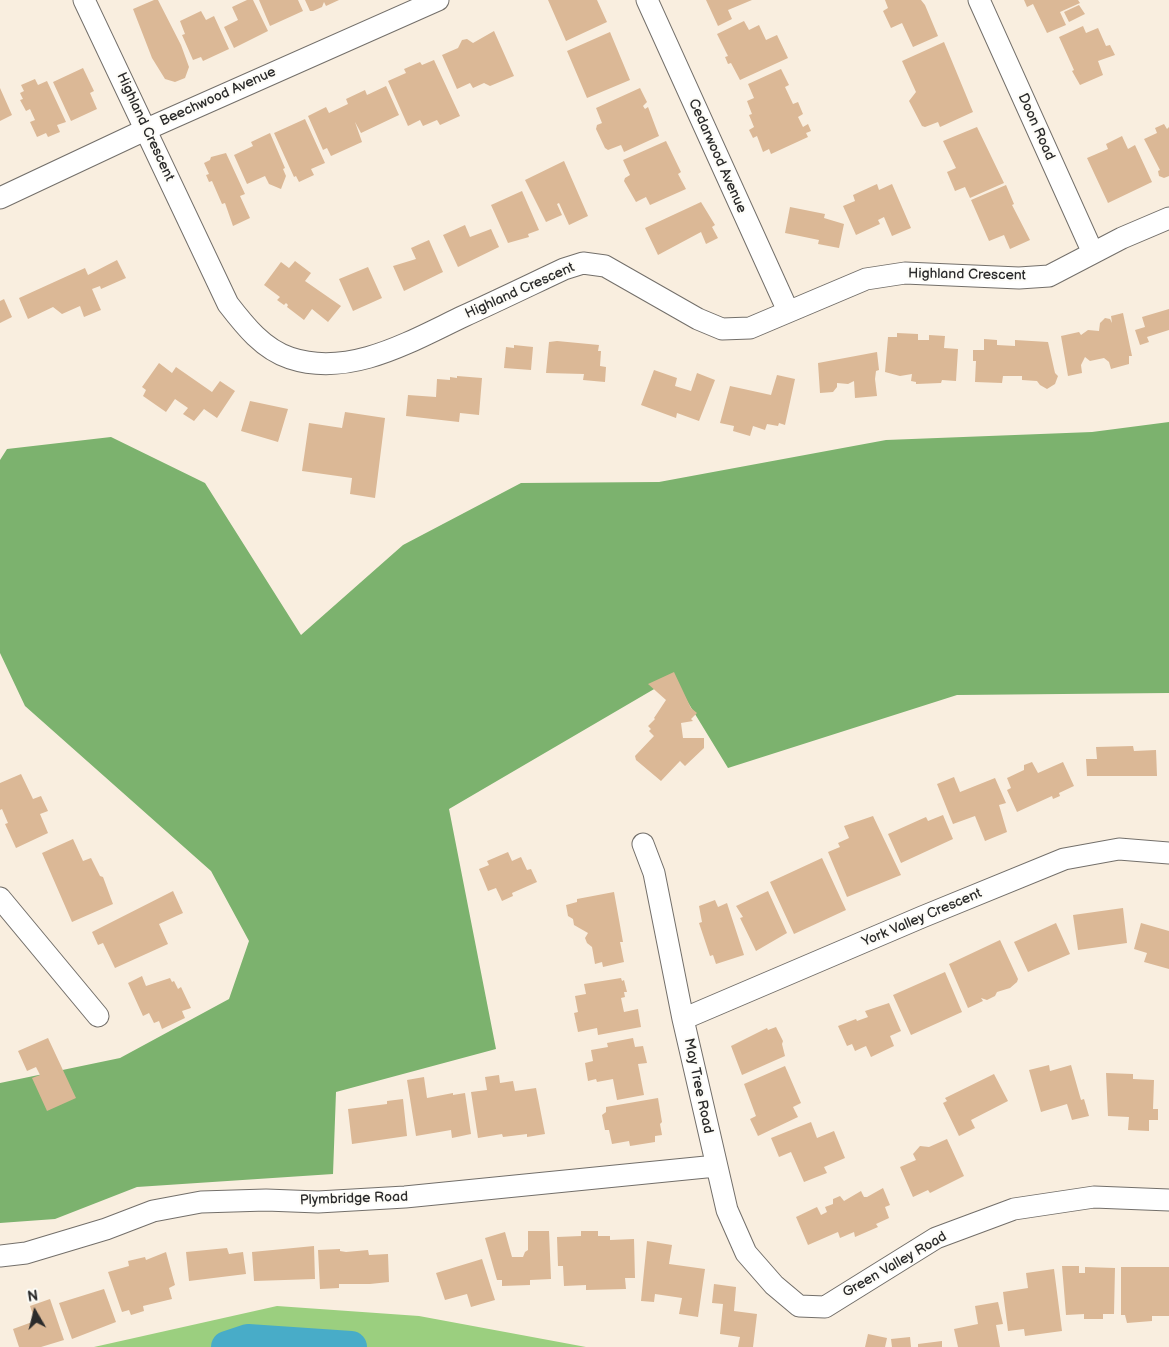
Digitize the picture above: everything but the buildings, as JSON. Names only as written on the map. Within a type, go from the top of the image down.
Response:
[{"type":"street","name":"Highland Crescent","points":[[84,0],[147,129],[228,304],[260,342],[289,358],[315,363],[340,364],[392,350],[564,269],[583,263],[605,266],[698,319],[722,329],[750,328],[866,279],[905,273],[1019,278],[1049,276],[1169,218]]},
{"type":"street","name":"Beechwood Avenue","points":[[0,198],[147,129],[438,0]]},
{"type":"street","name":"Cedarwood Avenue","points":[[647,0],[788,311]]},
{"type":"street","name":"Doon Road","points":[[979,0],[1093,254]]},
{"type":"street","name":"May Tree Road","points":[[643,844],[654,873],[683,1019],[727,1210],[746,1253],[774,1285],[798,1306]]},
{"type":"street","name":"York Valley Crescent","points":[[683,1019],[922,917],[1064,859],[1119,849],[1169,853]]},
{"type":"street","points":[[0,898],[98,1016]]},
{"type":"street","name":"Plymbridge Road","points":[[0,1256],[26,1254],[106,1229],[153,1211],[201,1202],[266,1200],[318,1202],[405,1198],[716,1166]]},
{"type":"street","name":"Green Valley Road","points":[[798,1306],[825,1307],[936,1238],[1014,1209],[1094,1198],[1169,1200]]},
{"type":"green space","points":[[1169,422],[1169,693],[957,695],[728,768],[673,678],[449,809],[496,1049],[336,1092],[333,1174],[137,1187],[55,1219],[0,1223],[0,1083],[120,1058],[229,999],[249,941],[211,871],[25,706],[0,653],[0,460],[7,449],[111,437],[205,483],[301,635],[403,545],[521,483],[659,482],[886,440],[1092,432]]},
{"type":"green space","points":[[277,1306],[419,1316],[586,1347],[94,1347]]},
{"type":"waterway","points":[[227,1347],[248,1340],[351,1347]]}]
